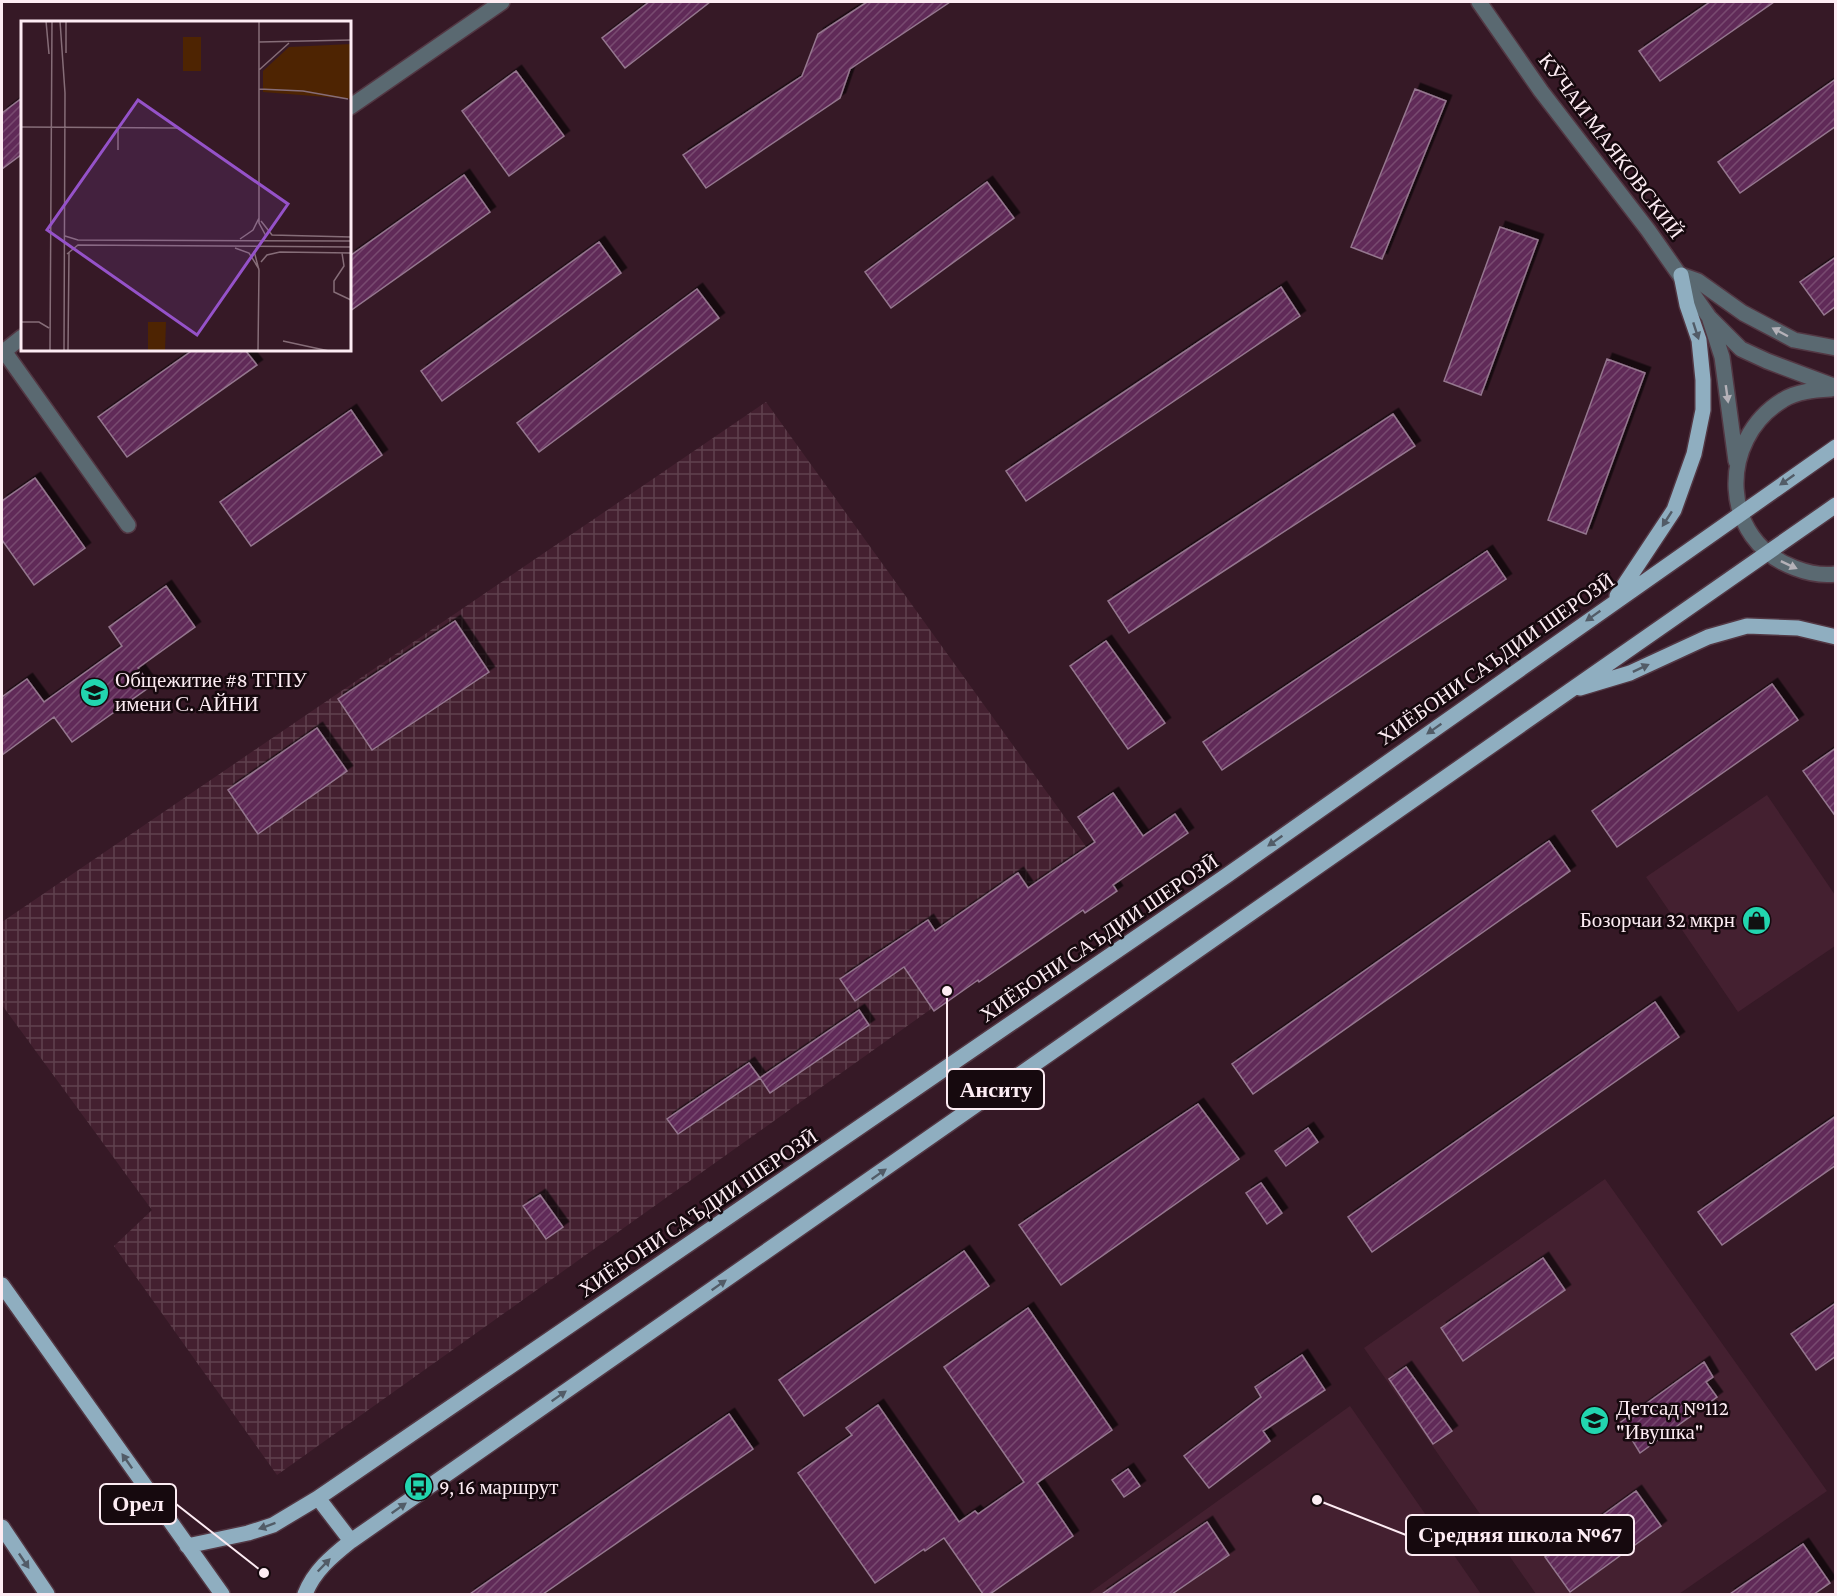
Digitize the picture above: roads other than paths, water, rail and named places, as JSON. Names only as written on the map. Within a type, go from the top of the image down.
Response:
[{"type":"main road","points":[[1613,603],[1674,510],[1694,454],[1703,410],[1703,380],[1699,340],[1687,305],[1681,275]]},
{"type":"main road","name":"ХИЁБОНИ САЪДИИ ШЕРОЗӢ","points":[[187,1546],[248,1533],[273,1525],[318,1498],[1216,883],[1836,447]]},
{"type":"main road","points":[[305,1594],[311,1580],[325,1563],[351,1542],[1836,505]]},
{"type":"main road","points":[[1566,692],[1630,673],[1708,637],[1747,627],[1798,628],[1836,637]]},
{"type":"main road","points":[[2,1286],[222,1594]]},
{"type":"main road","points":[[318,1498],[351,1542]]},
{"type":"main road","points":[[2,1527],[46,1594]]},
{"type":"street","points":[[351,106],[502,2]]},
{"type":"street","name":"КӮЧАИ МАЯКОВСКИЙ","points":[[1479,2],[1541,91],[1681,275],[1709,317],[1741,349],[1836,388]]},
{"type":"street","points":[[1681,275],[1698,281],[1743,313],[1794,340],[1836,348]]},
{"type":"street","name":"КӮЧАИ МАЯКОВСКИЙ","points":[[1709,317],[1722,357],[1736,465],[1735,490],[1740,513],[1751,534],[1766,552],[1786,565],[1809,573],[1834,575]]},
{"type":"street","points":[[21,338],[3,352],[128,525]]},
{"type":"street","name":"КӮЧАИ МАЯКОВСКИЙ","points":[[1736,465],[1745,439],[1761,416],[1784,399],[1810,390],[1836,388]]},
{"type":"place","name":"Общежитие #8 ТГПУ имени С. АЙНИ","points":[[94,692]]},
{"type":"place","name":"Бозорчаи 32 мкрн","points":[[1756,920]]},
{"type":"place","name":"Анситу","points":[[947,991]]},
{"type":"place","name":"Детсад №112 \"Ивушка\"","points":[[1595,1420]]},
{"type":"place","name":"9, 16 маршрут","points":[[418,1487]]},
{"type":"place","name":"Средняя школа №67","points":[[1317,1500]]},
{"type":"place","name":"Орел","points":[[264,1573]]}]
